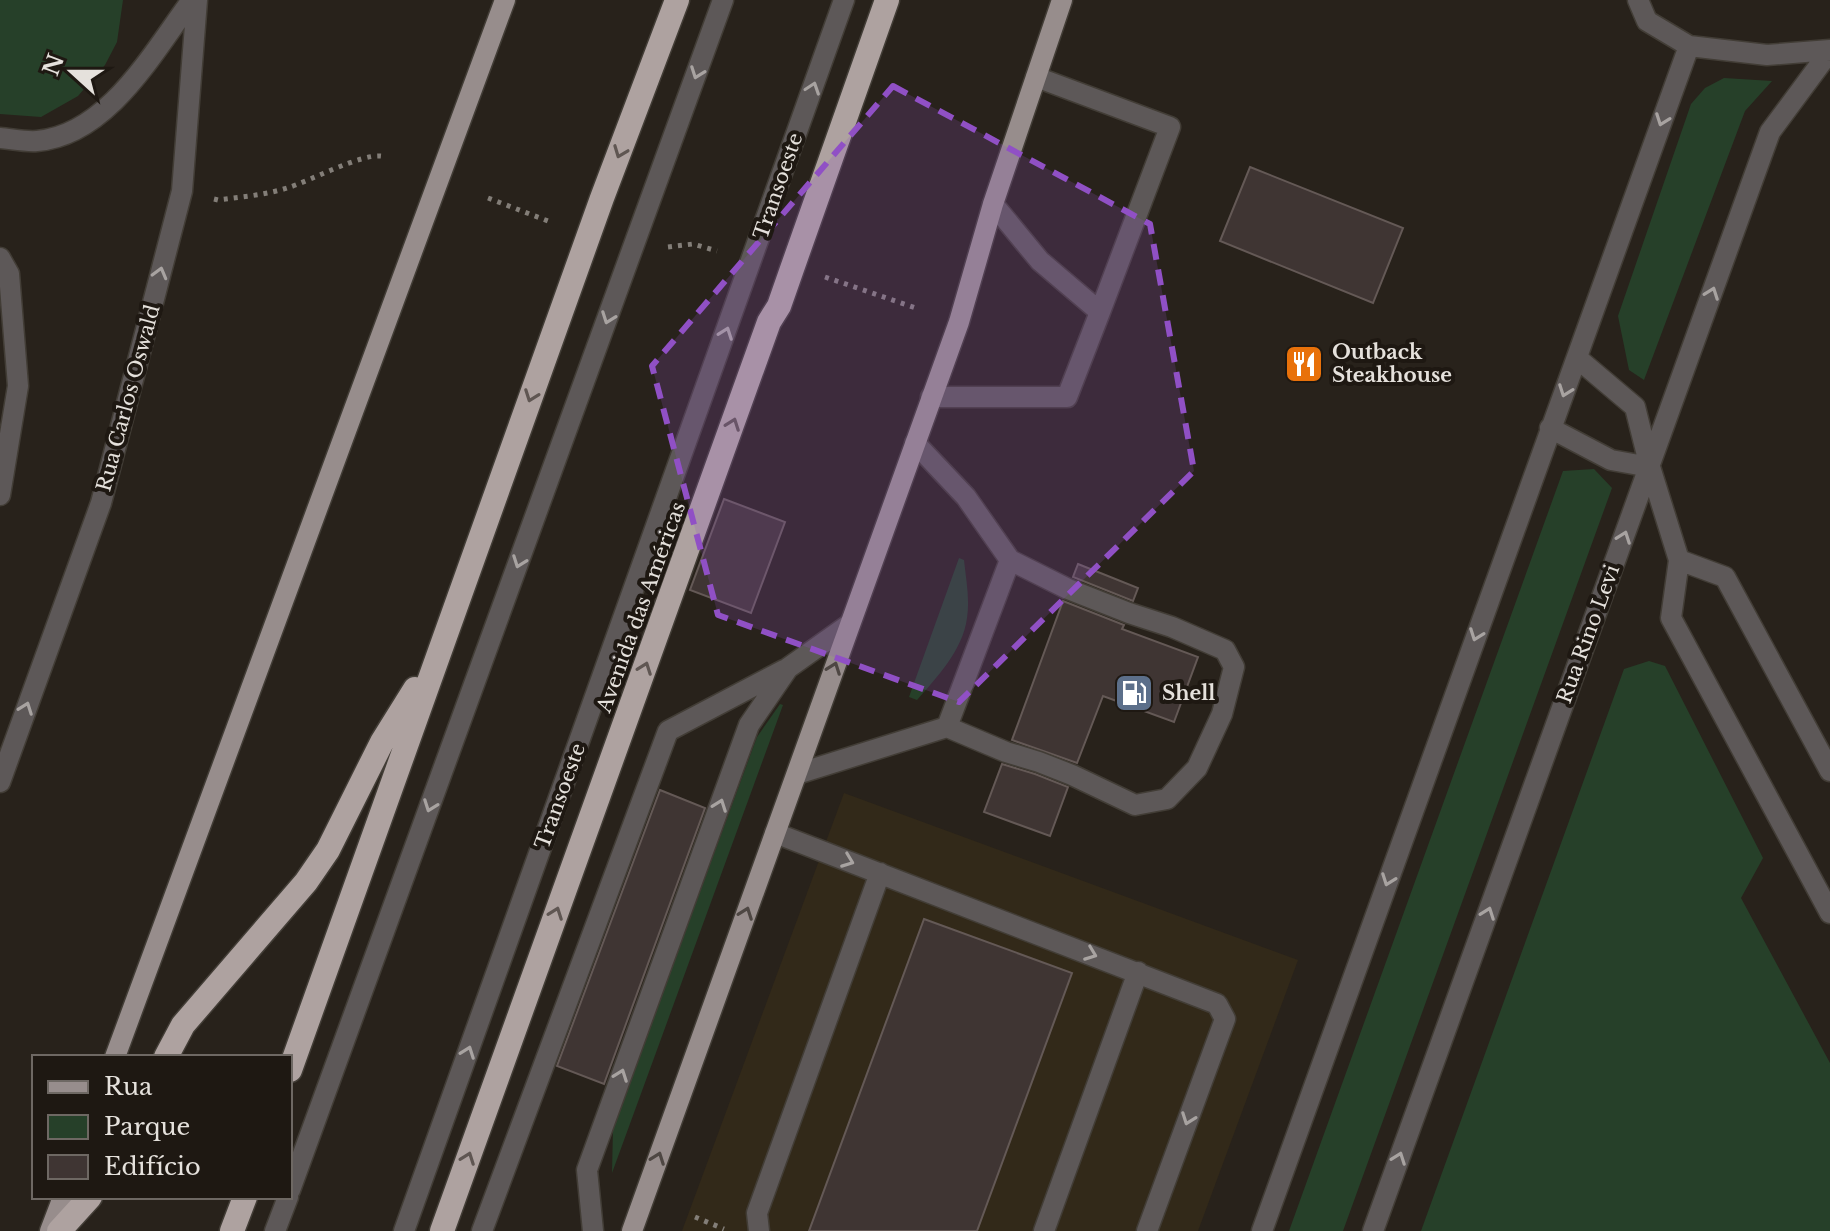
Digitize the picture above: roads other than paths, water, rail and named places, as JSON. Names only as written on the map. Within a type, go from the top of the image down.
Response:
[{"type":"highway","points":[[292,1064],[602,198],[677,0]]},
{"type":"highway","name":"Avenida das Américas","points":[[442,1231],[769,322],[779,306],[887,0]]},
{"type":"highway","points":[[167,1055],[183,1025],[306,882],[328,850],[382,742],[441,646]]},
{"type":"highway","points":[[59,1231],[88,1199]]},
{"type":"highway","points":[[232,1231],[244,1199]]},
{"type":"main road","points":[[116,1055],[505,0]]},
{"type":"main road","points":[[632,1231],[959,322],[993,204],[1062,0]]},
{"type":"main road","points":[[50,1231],[62,1199]]},
{"type":"street","points":[[0,138],[36,141],[64,135],[93,120],[131,82],[194,0]]},
{"type":"street","name":"Rua Carlos Oswald","points":[[0,782],[101,503],[182,191],[194,0]]},
{"type":"street","points":[[292,1185],[723,0]]},
{"type":"street","name":"Transoeste","points":[[404,1231],[844,0]]},
{"type":"street","points":[[1638,0],[1647,21],[1689,46],[1767,55],[1830,50]]},
{"type":"street","points":[[1262,1231],[1689,46]]},
{"type":"street","name":"Rua Rino Levi","points":[[1373,1231],[1770,132],[1830,50]]},
{"type":"street","points":[[931,397],[1067,397],[1170,127],[1036,77]]},
{"type":"street","points":[[993,204],[1040,261],[1100,312]]},
{"type":"street","points":[[0,258],[9,274],[18,386],[0,495]]},
{"type":"street","points":[[1577,358],[1635,407],[1679,560],[1671,618],[1830,913]]},
{"type":"street","points":[[1550,428],[1611,460],[1650,467]]},
{"type":"street","points":[[797,774],[947,727],[1072,775],[1135,805],[1167,799],[1197,768],[1222,714],[1234,667],[1225,650],[1172,627],[1078,594],[1010,560],[966,497],[915,443]]},
{"type":"street","points":[[947,727],[1010,560]]},
{"type":"street","points":[[1679,560],[1725,577],[1830,771]]},
{"type":"street","points":[[482,1231],[668,731],[788,668],[850,624]]},
{"type":"street","points":[[593,1231],[587,1170],[749,725],[788,668]]},
{"type":"street","points":[[775,833],[1217,1004],[1225,1019],[1147,1231]]},
{"type":"street","points":[[759,1231],[757,1213],[880,873]]},
{"type":"street","points":[[1044,1231],[1138,972]]},
{"type":"street","points":[[275,1231],[287,1199]]},
{"type":"place","name":"Outback Steakhouse","points":[[1304,364]]},
{"type":"place","name":"Shell","points":[[1134,693]]}]
